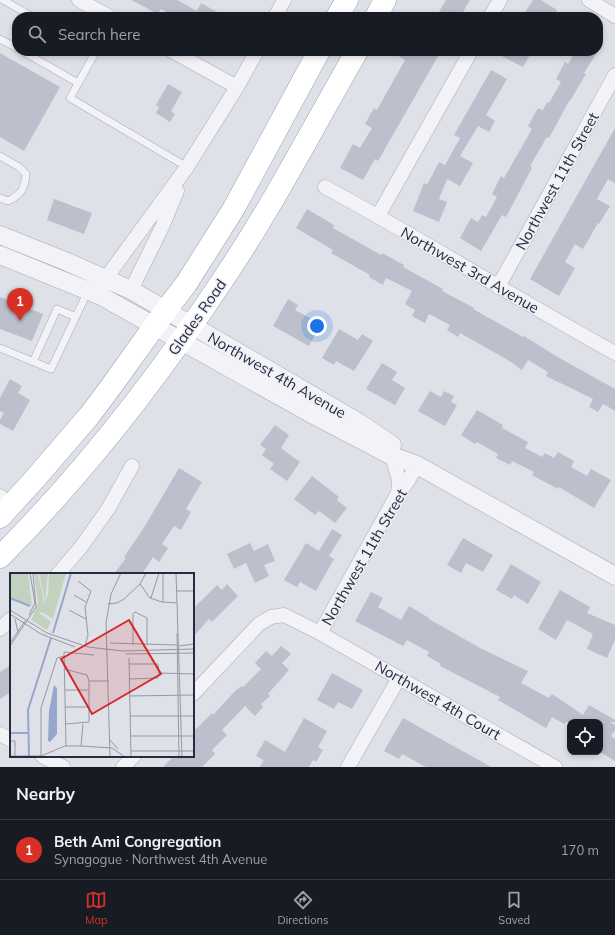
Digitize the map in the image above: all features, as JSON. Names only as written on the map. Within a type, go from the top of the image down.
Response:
[{"type":"main road","points":[[340,12],[347,0]]},
{"type":"main road","points":[[379,12],[385,0]]},
{"type":"main road","name":"Glades Road","points":[[3,507],[52,459],[88,416],[186,284],[234,208],[316,56]]},
{"type":"main road","name":"Glades Road","points":[[0,557],[36,520],[93,455],[187,333],[227,274],[258,224],[354,56]]},
{"type":"street","points":[[80,0],[101,12]]},
{"type":"street","points":[[278,12],[284,0]]},
{"type":"street","points":[[493,12],[500,0]]},
{"type":"street","points":[[597,2],[615,16]]},
{"type":"street","points":[[181,56],[237,87]]},
{"type":"street","points":[[106,278],[188,167],[254,56]]},
{"type":"street","points":[[378,216],[468,56]]},
{"type":"street","name":"Northwest 11th Street","points":[[498,287],[615,75]]},
{"type":"street","points":[[131,290],[162,227],[188,167]]},
{"type":"street","name":"Northwest 3rd Avenue","points":[[325,187],[615,353]]},
{"type":"street","name":"Northwest 4th Avenue","points":[[0,235],[106,278],[131,290],[160,318]]},
{"type":"street","name":"Northwest 4th Avenue","points":[[0,255],[88,291],[160,318],[358,422],[397,448],[417,465]]},
{"type":"street","name":"Northwest 4th Avenue","points":[[187,333],[308,412],[392,456],[417,465],[615,576]]},
{"type":"street","points":[[392,456],[399,480],[398,493]]},
{"type":"street","name":"Northwest 11th Street","points":[[194,693],[259,624],[271,617],[284,616],[320,632],[398,493],[406,484],[417,465]]},
{"type":"street","points":[[59,573],[81,547],[108,508],[132,466]]},
{"type":"street","points":[[0,629],[10,620]]},
{"type":"street","name":"Northwest 4th Court","points":[[320,632],[539,763],[555,767]]},
{"type":"street","points":[[348,767],[398,678]]},
{"type":"street","points":[[0,734],[10,739]]},
{"type":"street","points":[[44,757],[63,767]]},
{"type":"street","points":[[123,767],[133,757]]},
{"type":"lane","points":[[3,0],[24,12]]},
{"type":"lane","points":[[0,39],[12,45]]},
{"type":"lane","points":[[31,56],[78,83]]},
{"type":"lane","points":[[94,56],[70,98],[188,167]]},
{"type":"lane","points":[[0,156],[18,167],[26,174],[26,182],[17,197],[8,201],[0,198]]},
{"type":"lane","points":[[0,348],[51,369],[88,291]]},
{"type":"lane","points":[[33,362],[57,309],[76,317]]},
{"type":"building","points":[[131,0],[177,0],[197,11],[201,3],[217,12],[166,12],[161,9],[159,12],[154,12]]},
{"type":"building","points":[[446,0],[470,0],[463,12],[439,12]]},
{"type":"building","points":[[533,0],[541,0],[557,10],[556,12],[525,12]]},
{"type":"building","points":[[0,53],[60,87],[24,151],[0,137]]},
{"type":"building","points":[[398,56],[438,56],[378,161],[375,159],[363,180],[340,168],[353,144],[360,148],[372,128],[365,124],[374,108],[377,110],[405,60]]},
{"type":"building","points":[[502,56],[529,56],[523,67]]},
{"type":"building","points":[[573,56],[595,56],[549,138],[547,137],[530,166],[532,168],[506,217],[502,215],[481,251],[460,238],[471,218],[478,222],[482,215],[486,217],[497,197],[492,194],[501,176],[504,178],[532,129],[528,126],[538,108],[543,110],[547,102],[549,103],[561,82],[556,79],[565,62],[568,64]]},
{"type":"building","points":[[491,70],[507,79],[486,115],[495,121],[489,132],[478,126],[460,156],[473,163],[460,186],[447,179],[439,199],[447,202],[439,222],[413,211],[424,183],[427,185],[439,162],[445,165],[460,138],[454,135]]},
{"type":"building","points":[[168,84],[182,92],[171,111],[175,114],[170,122],[156,113],[159,107],[156,105]]},
{"type":"building","points":[[615,128],[615,183],[608,179],[597,199],[610,206],[583,249],[575,244],[565,262],[575,268],[559,296],[530,279]]},
{"type":"building","points":[[54,199],[92,213],[84,234],[47,220]]},
{"type":"building","points":[[307,209],[334,225],[333,228],[381,255],[382,253],[404,265],[403,267],[443,289],[442,291],[523,337],[524,336],[615,389],[615,411],[603,404],[598,412],[589,407],[593,399],[546,376],[548,372],[528,360],[522,370],[508,360],[460,333],[458,337],[447,330],[450,325],[429,314],[425,323],[412,316],[415,310],[405,304],[412,291],[386,278],[383,285],[369,277],[370,275],[331,253],[333,250],[296,228]]},
{"type":"building","points":[[0,297],[43,314],[32,341],[0,329]]},
{"type":"building","points":[[288,299],[298,305],[295,310],[321,324],[309,346],[273,326]]},
{"type":"building","points":[[339,329],[358,340],[362,334],[373,341],[354,371],[336,361],[334,365],[322,358]]},
{"type":"building","points":[[382,363],[397,372],[392,380],[405,388],[395,405],[366,389]]},
{"type":"building","points":[[10,379],[22,386],[18,393],[30,400],[13,431],[0,424],[0,420],[4,413],[0,411],[0,398]]},
{"type":"building","points":[[430,391],[441,397],[444,391],[454,396],[451,402],[457,405],[445,426],[418,411]]},
{"type":"building","points":[[477,410],[503,425],[502,428],[528,442],[525,448],[542,457],[545,453],[554,458],[558,452],[574,461],[571,467],[587,476],[591,469],[611,480],[594,508],[559,487],[558,489],[532,475],[534,472],[512,461],[510,465],[496,458],[498,454],[477,442],[475,444],[461,435]]},
{"type":"building","points":[[275,425],[289,435],[281,448],[300,462],[287,481],[270,469],[274,464],[262,455],[266,449],[260,445]]},
{"type":"building","points":[[179,468],[202,482],[186,509],[191,512],[181,530],[174,526],[162,544],[168,548],[159,562],[153,557],[143,573],[115,573],[126,558],[124,557],[145,526]]},
{"type":"building","points":[[312,476],[339,497],[337,500],[347,508],[335,523],[319,511],[315,515],[294,499]]},
{"type":"building","points":[[332,529],[342,535],[329,556],[334,559],[316,591],[300,582],[297,587],[284,580],[306,543],[319,551]]},
{"type":"building","points":[[463,538],[493,555],[483,572],[466,563],[461,573],[447,565]]},
{"type":"building","points":[[250,543],[254,551],[268,544],[275,561],[264,565],[269,576],[255,583],[246,563],[234,569],[227,554]]},
{"type":"building","points":[[511,564],[541,582],[528,604],[514,595],[512,599],[496,590]]},
{"type":"building","points":[[227,584],[238,596],[212,622],[209,619],[194,636],[194,608],[217,585],[222,590]]},
{"type":"building","points":[[560,590],[590,607],[587,613],[615,625],[615,640],[607,658],[587,649],[593,634],[567,620],[556,640],[538,629]]},
{"type":"building","points":[[371,592],[383,598],[378,607],[401,620],[409,606],[480,648],[528,671],[521,683],[549,698],[552,694],[583,715],[589,705],[615,720],[615,722],[610,722],[615,725],[615,730],[611,736],[615,739],[615,761],[603,754],[603,719],[567,719],[567,722],[564,724],[552,717],[546,728],[498,700],[500,697],[440,666],[441,664],[427,656],[429,652],[407,640],[403,646],[355,621]]},
{"type":"building","points":[[281,646],[291,654],[282,663],[289,670],[268,694],[270,696],[261,704],[263,707],[255,716],[245,706],[222,730],[227,735],[212,750],[215,754],[202,767],[163,767],[173,757],[194,757],[194,731],[212,713],[213,715],[235,691],[242,686],[243,687],[261,669],[255,663],[266,651],[272,656]]},
{"type":"building","points":[[10,666],[10,693],[0,699],[0,672]]},
{"type":"building","points":[[332,673],[363,690],[352,709],[338,702],[334,709],[317,700]]},
{"type":"building","points":[[304,718],[327,731],[318,747],[323,750],[316,762],[313,760],[309,767],[260,767],[264,760],[256,756],[265,740],[285,752]]},
{"type":"building","points":[[403,718],[491,767],[426,767],[402,754],[399,759],[384,751]]},
{"type":"place","name":"Beth Ami Congregation","points":[[20,321]]}]
